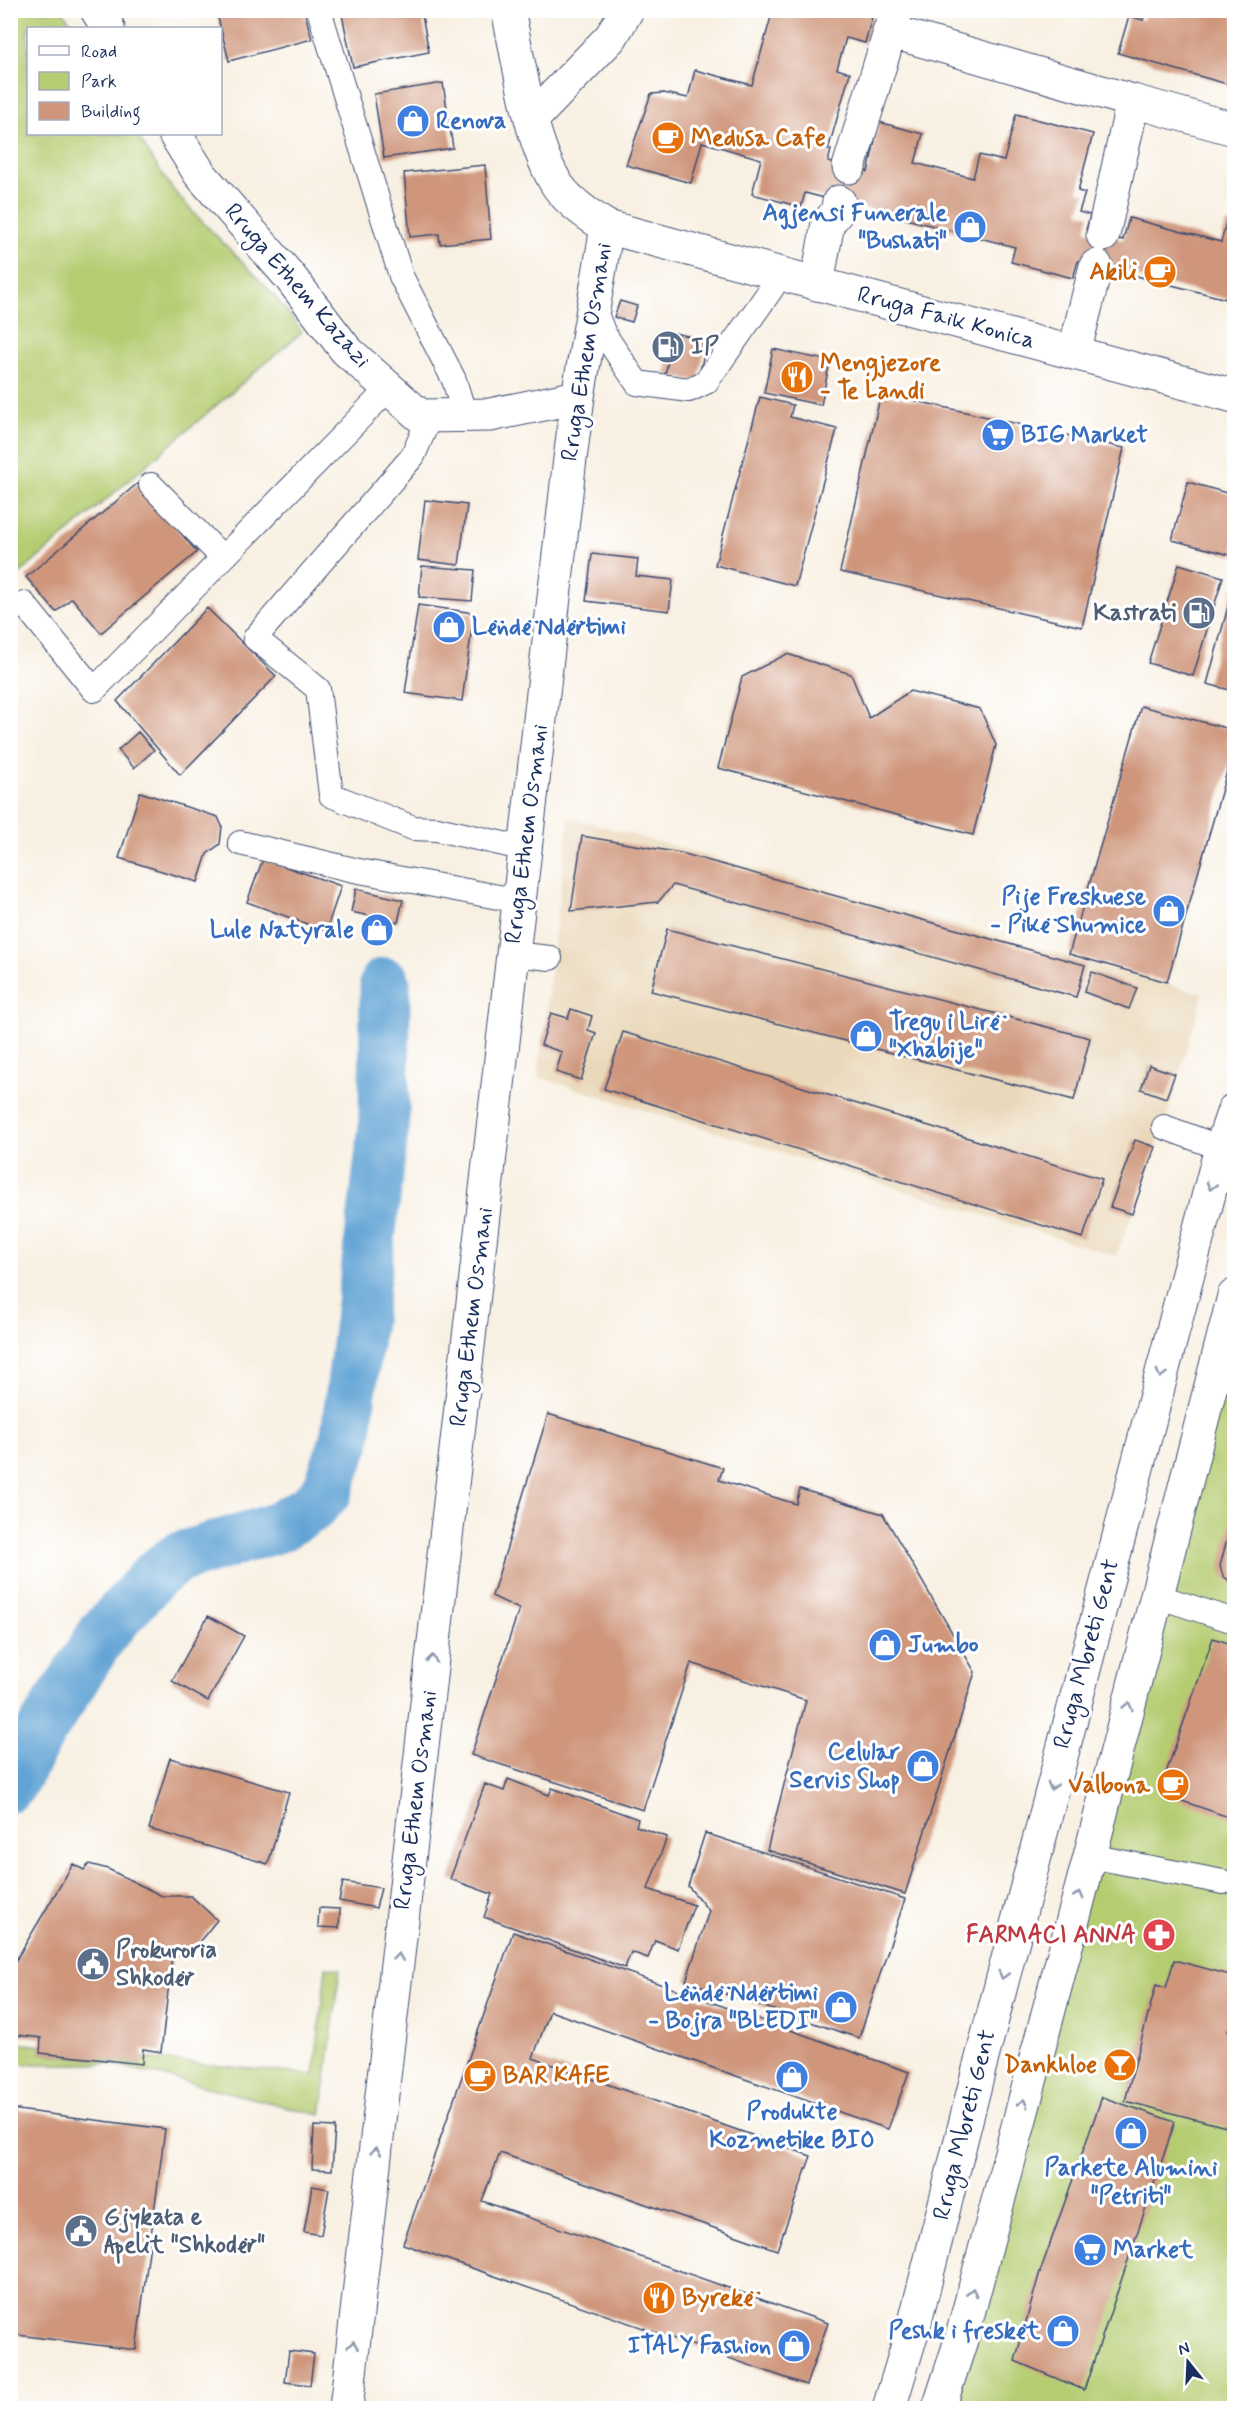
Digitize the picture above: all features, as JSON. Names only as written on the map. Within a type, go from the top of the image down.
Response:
[{"type":"street","points":[[97,10],[107,27]]},
{"type":"street","name":"Rruga Faik Konica","points":[[508,10],[543,154],[559,187],[580,208],[607,227],[1234,396]]},
{"type":"street","points":[[533,118],[611,37],[627,10]]},
{"type":"street","points":[[849,167],[893,21],[1133,101],[1234,129]]},
{"type":"street","points":[[1074,353],[1133,101]]},
{"type":"street","name":"Rruga Ethem Kazazi","points":[[176,135],[201,174],[290,277],[346,350],[420,416],[490,415],[578,397]]},
{"type":"street","points":[[817,284],[828,223],[837,213],[839,202]]},
{"type":"street","name":"Rruga Ethem Osmani","points":[[346,2409],[578,397],[607,227]]},
{"type":"street","name":"Rruga Mbreti Gent","points":[[890,2409],[915,2322],[983,2050],[1221,1148],[1234,1110]]},
{"type":"street","name":"Rruga Mbreti Gent","points":[[939,2409],[961,2340],[1090,1856],[1234,1296]]},
{"type":"lane","points":[[320,10],[401,276],[454,380],[465,416]]},
{"type":"lane","points":[[594,309],[604,333],[637,383],[689,390],[706,382],[772,288],[777,273]]},
{"type":"lane","points":[[24,604],[94,690],[388,388]]},
{"type":"lane","points":[[430,416],[413,456],[255,638],[318,688],[331,795],[413,828],[437,829],[526,849]]},
{"type":"lane","points":[[152,485],[223,558]]},
{"type":"lane","points":[[240,843],[354,870],[520,901]]},
{"type":"lane","points":[[513,954],[550,958]]},
{"type":"lane","points":[[1164,1127],[1221,1148]]},
{"type":"lane","points":[[1156,1596],[1234,1621]]},
{"type":"lane","points":[[1090,1856],[1223,1882]]},
{"type":"shaded area","name":"Tregu i Lirë \"Xhabije\"","points":[[569,817],[1203,994],[1164,1127],[1116,1256],[538,1077]]},
{"type":"green space","points":[[11,10],[63,11],[73,27],[27,27],[27,135],[137,135],[175,192],[259,279],[289,313],[302,332],[11,581]]},
{"type":"green space","points":[[1234,1366],[1234,2408],[945,2408],[1190,1446]]},
{"type":"green space","points":[[326,1967],[340,1969],[321,2115],[113,2064],[11,2064],[10,2042],[41,2046],[40,2053],[141,2064],[142,2058],[314,2075]]},
{"type":"building","points":[[216,10],[304,10],[312,39],[229,61]]},
{"type":"building","points":[[341,10],[421,10],[429,52],[353,67]]},
{"type":"building","points":[[773,10],[874,10],[865,43],[846,38],[837,69],[850,73],[828,150],[831,150],[828,162],[868,172],[879,122],[923,134],[915,163],[973,178],[979,155],[1004,161],[1016,114],[1093,134],[1078,191],[1085,193],[1079,212],[1090,215],[1086,230],[1123,240],[1129,218],[1221,242],[1226,223],[1234,225],[1234,301],[1078,261],[1073,278],[1011,262],[1015,247],[805,193],[801,207],[752,194],[761,159],[702,142],[691,183],[626,165],[651,94],[664,93],[688,98],[695,70],[752,85]]},
{"type":"building","points":[[1146,10],[1234,10],[1234,86],[1118,53],[1129,16],[1143,20]]},
{"type":"building","name":"Renova","points":[[443,83],[453,148],[384,158],[374,94]]},
{"type":"building","points":[[485,165],[491,239],[440,244],[439,234],[410,237],[404,173]]},
{"type":"building","points":[[620,301],[637,306],[632,322],[614,317]]},
{"type":"building","points":[[674,333],[707,340],[698,381],[665,375]]},
{"type":"building","name":"Mengjezore - Te Landi","points":[[773,349],[830,361],[821,405],[764,393]]},
{"type":"building","points":[[881,393],[1124,448],[1082,627],[840,572]]},
{"type":"building","points":[[760,397],[793,405],[790,417],[837,429],[795,586],[715,565]]},
{"type":"building","points":[[1188,482],[1234,495],[1234,556],[1172,540]]},
{"type":"building","points":[[138,483],[197,552],[101,633],[72,598],[56,612],[26,577]]},
{"type":"building","points":[[425,500],[467,505],[459,565],[418,560]]},
{"type":"building","points":[[592,554],[638,559],[636,576],[673,580],[669,611],[586,601]]},
{"type":"building","points":[[1179,564],[1223,577],[1193,676],[1148,663]]},
{"type":"building","points":[[422,566],[475,570],[472,601],[419,597]]},
{"type":"building","points":[[1234,585],[1234,691],[1207,684]]},
{"type":"building","points":[[418,605],[474,613],[462,701],[405,693]]},
{"type":"building","points":[[207,608],[276,676],[180,775],[117,701]]},
{"type":"building","points":[[787,654],[851,674],[869,718],[910,691],[980,709],[996,745],[973,835],[718,768],[742,677]]},
{"type":"building","points":[[1141,706],[1234,730],[1234,747],[1167,982],[1069,954]]},
{"type":"building","points":[[138,732],[154,750],[134,768],[118,750]]},
{"type":"building","points":[[140,792],[218,817],[222,826],[220,844],[207,854],[198,882],[119,858]]},
{"type":"building","points":[[582,836],[681,853],[1085,965],[1076,997],[673,885],[658,902],[571,911]]},
{"type":"building","points":[[263,859],[341,886],[326,931],[247,902]]},
{"type":"building","points":[[356,889],[403,900],[398,922],[351,912]]},
{"type":"building","points":[[667,929],[1090,1038],[1074,1100],[651,991]]},
{"type":"building","points":[[1092,972],[1137,988],[1129,1009],[1084,992]]},
{"type":"building","points":[[571,1009],[592,1016],[588,1030],[596,1033],[581,1080],[556,1072],[562,1052],[541,1045],[551,1013],[568,1018]]},
{"type":"building","points":[[623,1032],[1102,1179],[1083,1238],[604,1089]]},
{"type":"building","points":[[1149,1065],[1175,1074],[1166,1098],[1141,1089]]},
{"type":"building","points":[[1135,1140],[1155,1147],[1132,1214],[1110,1207]]},
{"type":"building","points":[[548,1414],[723,1468],[719,1480],[796,1504],[800,1489],[883,1514],[975,1672],[905,1894],[767,1850],[806,1700],[691,1663],[643,1810],[471,1755],[519,1609],[492,1596]]},
{"type":"building","points":[[1234,1512],[1234,1584],[1223,1576],[1220,1566]]},
{"type":"building","points":[[208,1616],[244,1636],[208,1701],[172,1681]]},
{"type":"building","points":[[1213,1638],[1234,1645],[1234,1819],[1159,1793]]},
{"type":"building","points":[[170,1758],[289,1792],[268,1864],[149,1829]]},
{"type":"building","points":[[508,1779],[549,1795],[552,1788],[638,1819],[636,1826],[667,1837],[648,1889],[694,1905],[678,1949],[655,1940],[648,1958],[631,1952],[625,1968],[484,1917],[492,1894],[450,1879],[485,1784],[504,1791]]},
{"type":"building","points":[[705,1833],[905,1899],[859,2038],[686,1981],[709,1911],[688,1886]]},
{"type":"building","name":"Prokuroria Shkodër","points":[[73,1864],[84,1870],[89,1864],[108,1869],[162,1896],[191,1896],[217,1920],[191,1952],[172,1957],[161,2052],[143,2049],[142,2064],[40,2053],[41,2038],[10,2034],[10,1970]]},
{"type":"building","points":[[343,1882],[381,1888],[376,1908],[339,1901]]},
{"type":"building","points":[[319,1908],[340,1909],[339,1928],[318,1927]]},
{"type":"building","points":[[513,1932],[909,2072],[888,2129],[550,2011],[533,2058],[811,2156],[777,2250],[500,2153],[482,2201],[828,2323],[806,2385],[403,2244]]},
{"type":"building","points":[[1174,1960],[1234,1976],[1234,2007],[1228,2032],[1234,2034],[1234,2129],[1125,2101],[1156,1985],[1166,1988]]},
{"type":"building","points":[[1102,2097],[1175,2122],[1084,2390],[1015,2361],[1039,2275]]},
{"type":"building","name":"Gjykata e Apelit \"Shkodër\"","points":[[10,2109],[165,2129],[136,2350],[10,2334]]},
{"type":"building","points":[[314,2126],[335,2127],[332,2170],[312,2169]]},
{"type":"building","points":[[312,2186],[329,2189],[321,2235],[304,2232]]},
{"type":"building","points":[[289,2351],[314,2354],[310,2385],[285,2382]]},
{"type":"waterway","points":[[10,1786],[43,1728],[103,1633],[156,1574],[178,1558],[279,1527],[311,1508],[327,1491],[345,1441],[384,1125],[385,983]]},
{"type":"place","name":"Renova","points":[[413,121]]},
{"type":"place","name":"Medusa Cafe","points":[[668,138]]},
{"type":"place","name":"Agjensi Funerale \"Bushati\"","points":[[970,227]]},
{"type":"place","name":"Akili","points":[[1160,272]]},
{"type":"place","name":"IP","points":[[668,347]]},
{"type":"place","name":"Mengjezore - Te Landi","points":[[797,377]]},
{"type":"place","name":"BIG Market","points":[[998,435]]},
{"type":"place","name":"Kastrati","points":[[1199,613]]},
{"type":"place","name":"Lëndë Ndërtimi","points":[[449,627]]},
{"type":"place","name":"Pije Freskuese - Pikë Shumice","points":[[1169,911]]},
{"type":"place","name":"Lule Natyrale","points":[[377,930]]},
{"type":"place","name":"Tregu i Lirë \"Xhabije\"","points":[[866,1036]]},
{"type":"place","name":"Jumbo","points":[[885,1645]]},
{"type":"place","name":"Celular Servis Shop","points":[[923,1766]]},
{"type":"place","name":"Valbona","points":[[1173,1785]]},
{"type":"place","name":"FARMACI ANNA","points":[[1159,1935]]},
{"type":"place","name":"Prokuroria Shkodër","points":[[93,1964]]},
{"type":"place","name":"Lëndë Ndërtimi - Bojra \"BLEDI\"","points":[[841,2007]]},
{"type":"place","name":"Dankhloe","points":[[1120,2065]]},
{"type":"place","name":"BAR KAFE","points":[[480,2076]]},
{"type":"place","name":"Produkte Kozmetike BIO","points":[[792,2077]]},
{"type":"place","name":"Parkete Alumini \"Petriti\"","points":[[1131,2133]]},
{"type":"place","name":"Gjykata e Apelit \"Shkodër\"","points":[[81,2231]]},
{"type":"place","name":"Market","points":[[1090,2250]]},
{"type":"place","name":"Byrekë","points":[[659,2298]]},
{"type":"place","name":"Peshk i freskët","points":[[1063,2331]]},
{"type":"place","name":"ITALY Fashion","points":[[794,2346]]}]
